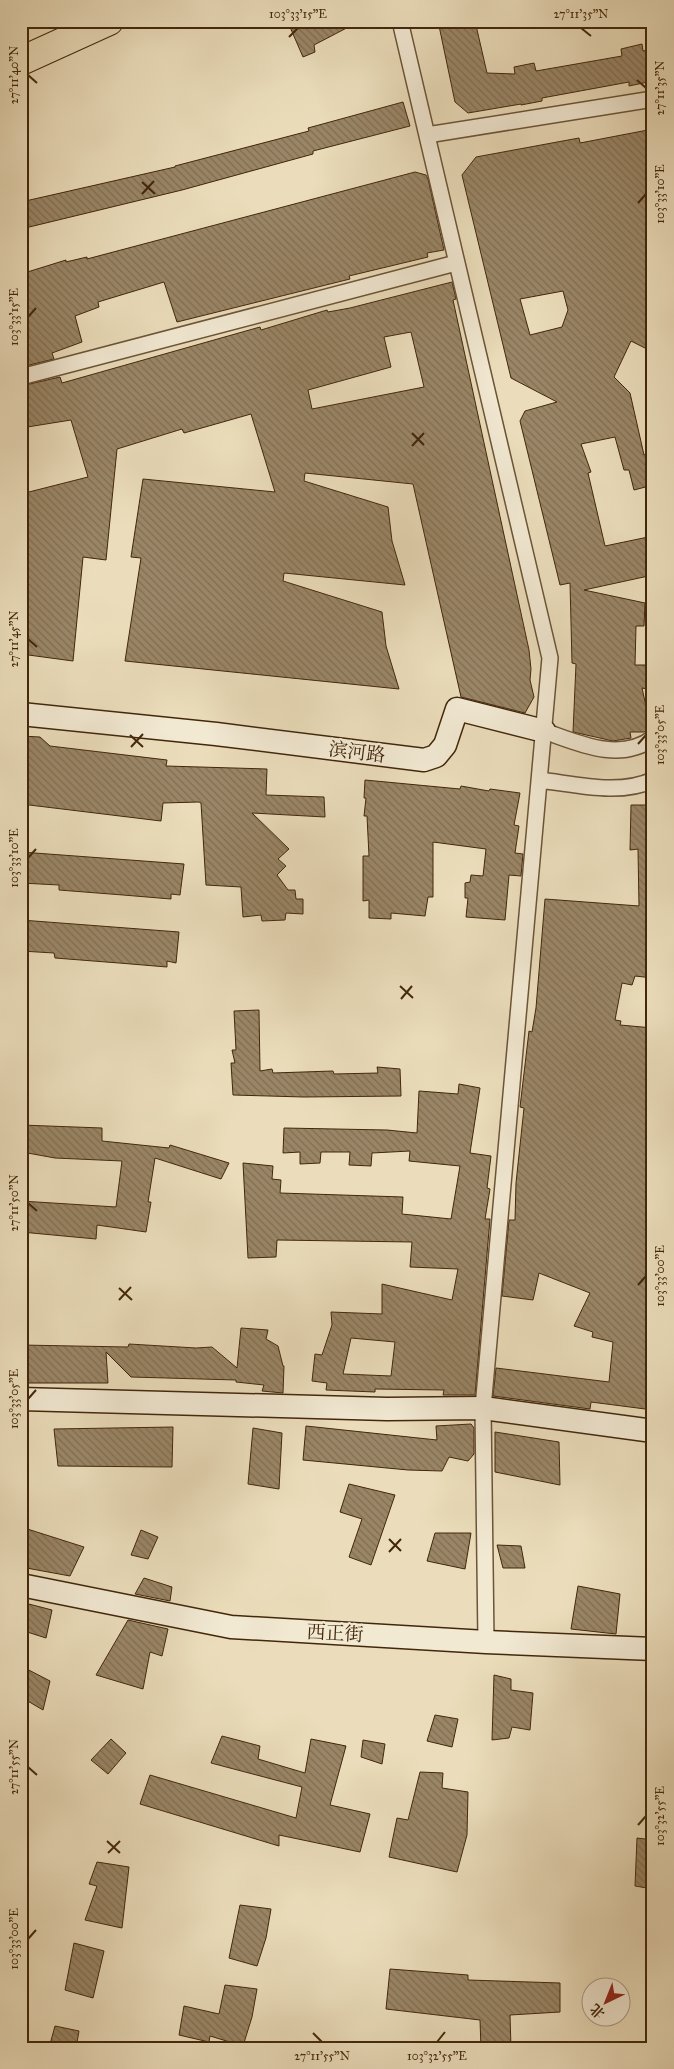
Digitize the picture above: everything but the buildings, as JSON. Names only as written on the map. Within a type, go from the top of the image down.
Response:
[{"type":"highway","points":[[21,62],[109,21]]},
{"type":"street","points":[[400,21],[550,658],[483,1408],[486,1642]]},
{"type":"street","points":[[427,135],[653,99]]},
{"type":"street","points":[[21,377],[456,263]]},
{"type":"street","name":"滨河路","points":[[21,714],[216,734],[424,760],[436,756],[445,745],[457,708],[544,731],[587,746],[625,751],[653,738]]},
{"type":"street","points":[[540,780],[598,787],[629,787],[653,780]]},
{"type":"street","points":[[21,1399],[387,1409],[483,1408],[653,1431]]},
{"type":"street","name":"西正街","points":[[21,1585],[231,1627],[486,1642],[653,1649]]}]
